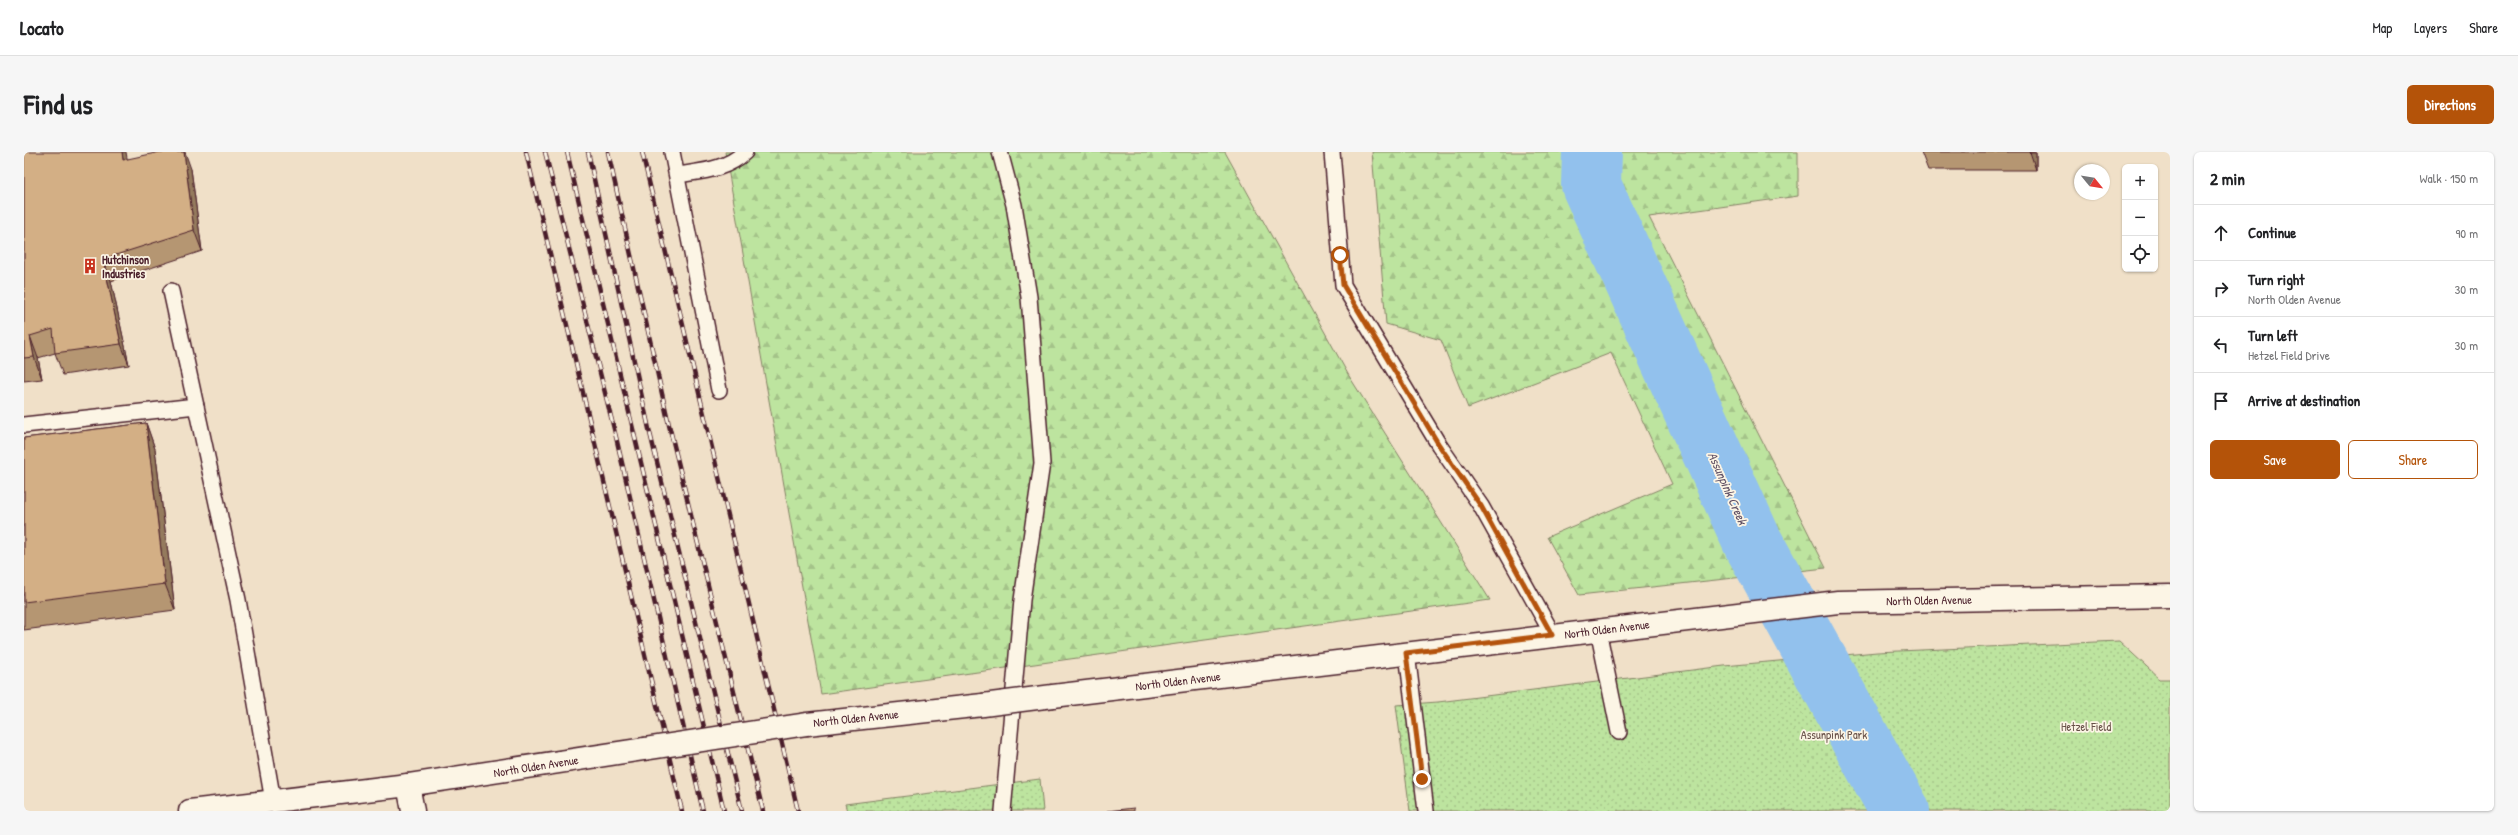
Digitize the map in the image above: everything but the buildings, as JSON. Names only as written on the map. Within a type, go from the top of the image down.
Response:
[{"type":"main road","name":"North Olden Avenue","points":[[190,811],[408,785],[807,724],[983,705],[1552,635],[1838,602],[2170,596]]},
{"type":"main road","points":[[408,785],[413,811]]},
{"type":"lane","points":[[672,152],[678,175],[719,390]]},
{"type":"lane","points":[[678,175],[719,168],[735,161],[745,152]]},
{"type":"lane","points":[[1000,152],[1014,205],[1029,297],[1042,463],[1022,600],[1003,811]]},
{"type":"lane","points":[[1332,152],[1343,285],[1439,445],[1481,506],[1552,635]]},
{"type":"lane","points":[[171,291],[238,600],[273,801]]},
{"type":"lane","points":[[24,425],[196,406]]},
{"type":"lane","points":[[1598,630],[1619,732]]},
{"type":"lane","points":[[1406,653],[1426,811]]},
{"type":"green space","points":[[725,152],[1225,152],[1349,376],[1490,600],[821,694]]},
{"type":"green space","points":[[1372,152],[1798,152],[1798,196],[1649,217],[1826,568],[1579,595],[1547,537],[1672,484],[1611,353],[1468,408],[1441,340],[1386,324]]},
{"type":"green space","name":"Assunpink Park","points":[[2119,641],[2160,679],[2170,679],[2170,811],[1410,811],[1396,705],[1438,702],[1724,666],[1877,652]]},
{"type":"green space","points":[[1040,779],[1043,811],[847,811],[845,804]]},
{"type":"waterway","name":"Assunpink Creek","points":[[1592,152],[1591,185],[1752,541],[1900,811]]},
{"type":"railway","points":[[526,152],[682,811]]},
{"type":"railway","points":[[545,152],[616,437],[703,811]]},
{"type":"railway","points":[[567,152],[724,811]]},
{"type":"railway","points":[[588,152],[649,429],[742,811]]},
{"type":"railway","points":[[608,152],[669,425],[763,811]]},
{"type":"railway","points":[[642,152],[798,811]]},
{"type":"place","name":"Hutchinson Industries","points":[[90,266]]},
{"type":"route","points":[[1340,255],[1343,285],[1439,445],[1481,506],[1552,635],[1406,653],[1422,779]]},
{"type":"park label","name":"Hetzel Field","points":[[2086,726]]}]
